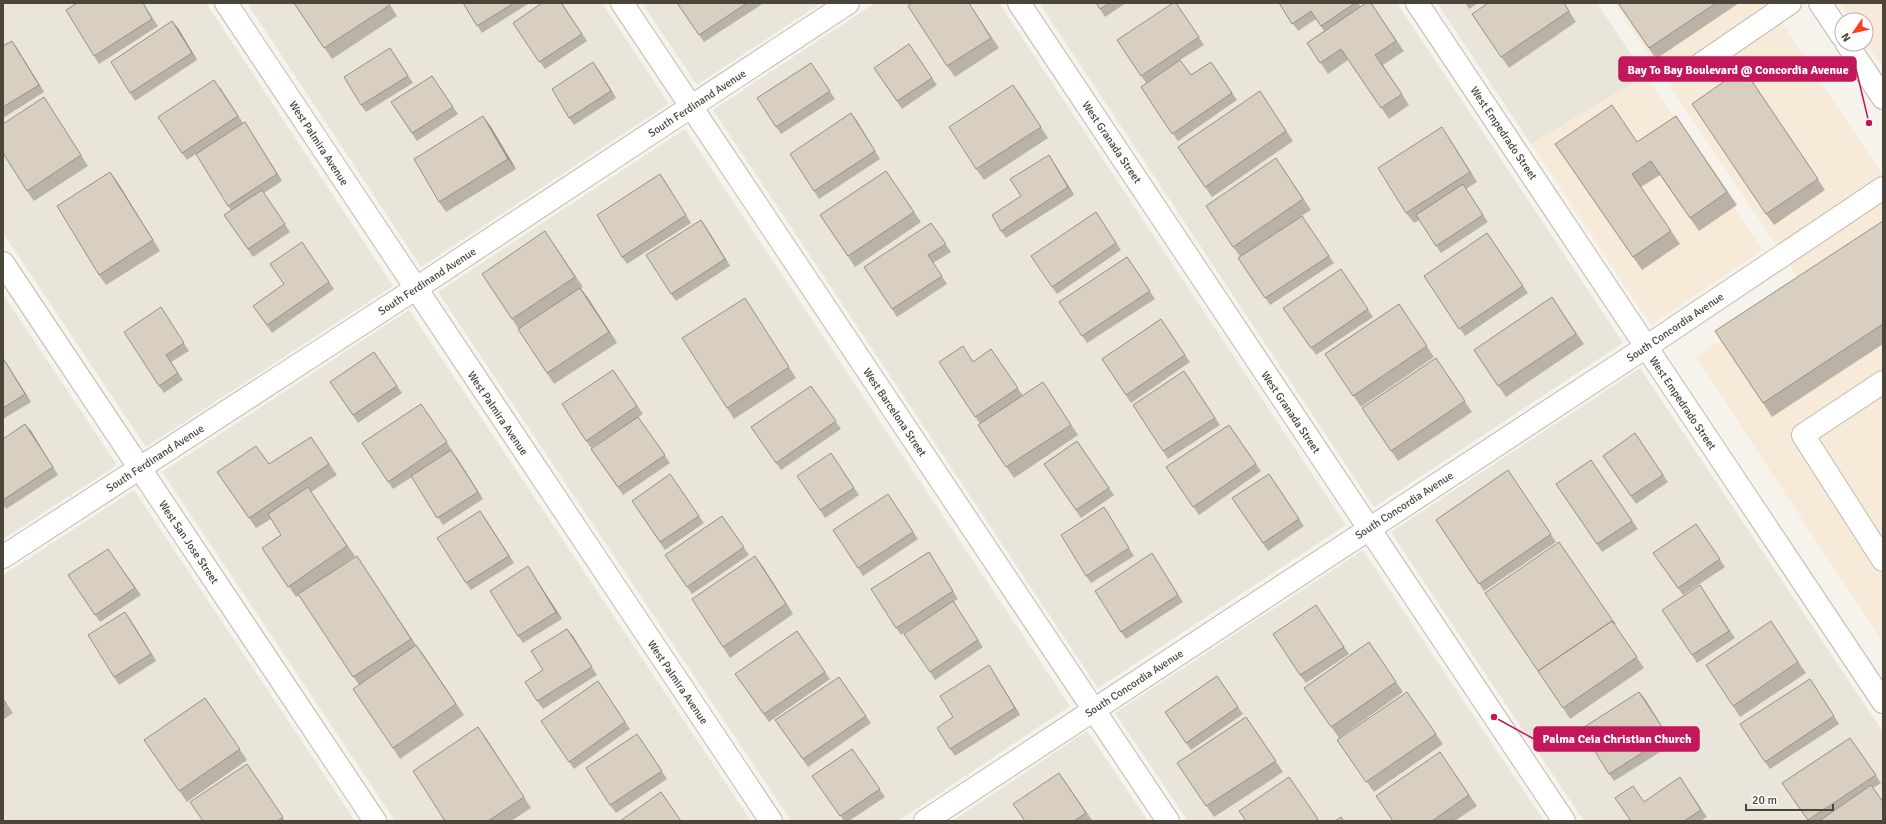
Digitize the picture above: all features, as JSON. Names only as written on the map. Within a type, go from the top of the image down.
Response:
[{"type":"street","name":"West Palmira Avenue","points":[[226,3],[415,289],[771,821]]},
{"type":"street","name":"West Barcelona Street","points":[[622,3],[1168,821]]},
{"type":"street","name":"South Ferdinand Avenue","points":[[3,557],[415,289],[848,3]]},
{"type":"street","name":"West Granada Street","points":[[1019,3],[1564,821]]},
{"type":"street","name":"West Empedrado Street","points":[[1417,3],[1883,702]]},
{"type":"street","points":[[1698,66],[1790,3]]},
{"type":"street","points":[[1820,3],[1834,24]]},
{"type":"street","points":[[1852,52],[1883,98]]},
{"type":"street","name":"South Concordia Avenue","points":[[925,821],[1368,528],[1646,347],[1883,188]]},
{"type":"street","name":"West San Jose Street","points":[[3,263],[375,821]]},
{"type":"street","points":[[1883,382],[1803,434],[1883,560]]},
{"type":"shaded area","points":[[3,3],[206,3],[393,286],[146,447],[3,233]]},
{"type":"shaded area","points":[[247,3],[602,3],[669,104],[421,267]]},
{"type":"shaded area","points":[[642,3],[821,3],[697,85]]},
{"type":"shaded area","points":[[875,3],[999,3],[1346,525],[1098,688],[713,110]]},
{"type":"shaded area","points":[[1039,3],[1397,3],[1623,343],[1374,507]]},
{"type":"shaded area","points":[[1437,3],[1597,3],[1646,76],[1531,144]]},
{"type":"shaded area","points":[[1614,3],[1769,3],[1883,175],[1883,643],[1696,357],[1804,286]]},
{"type":"shaded area","points":[[1840,3],[1883,3],[1883,68],[1873,52],[1874,52],[1874,12],[1846,12]]},
{"type":"shaded area","points":[[1628,49],[1763,250],[1651,325],[1531,144],[1646,77]]},
{"type":"shaded area","points":[[685,129],[1070,706],[898,821],[791,821],[438,292]]},
{"type":"shaded area","points":[[3,294],[117,465],[3,539]]},
{"type":"shaded area","points":[[409,310],[751,821],[395,821],[162,472]]},
{"type":"shaded area","points":[[1640,368],[1883,732],[1883,821],[1584,821],[1391,532]]},
{"type":"shaded area","points":[[134,490],[355,821],[3,821],[3,575]]},
{"type":"shaded area","points":[[1363,550],[1544,821],[1188,821],[1115,713]]},
{"type":"shaded area","points":[[1087,731],[1148,821],[952,821]]},
{"type":"building","points":[[77,3],[143,3],[152,19],[94,56],[66,10]]},
{"type":"building","points":[[294,3],[388,3],[390,5],[324,48]]},
{"type":"building","points":[[463,3],[514,3],[477,26]]},
{"type":"building","points":[[542,3],[561,3],[582,34],[539,62],[513,23]]},
{"type":"building","points":[[677,3],[747,3],[699,35]]},
{"type":"building","points":[[912,3],[969,3],[991,38],[947,66],[908,6]]},
{"type":"building","points":[[1096,3],[1110,3],[1100,9]]},
{"type":"building","points":[[1173,3],[1176,3],[1199,37],[1141,76],[1117,40]]},
{"type":"building","points":[[1279,3],[1355,3],[1321,26],[1311,11],[1292,24]]},
{"type":"building","points":[[1366,3],[1371,3],[1396,41],[1375,55],[1402,94],[1381,108],[1341,49],[1320,63],[1307,43]]},
{"type":"building","points":[[1488,3],[1564,3],[1569,11],[1501,57],[1472,14]]},
{"type":"building","points":[[1618,3],[1716,3],[1649,48]]},
{"type":"building","points":[[172,21],[192,53],[130,93],[111,62]]},
{"type":"building","points":[[12,41],[39,85],[3,107],[3,46]]},
{"type":"building","points":[[909,44],[932,78],[897,101],[874,68]]},
{"type":"building","points":[[390,48],[408,76],[361,105],[344,77]]},
{"type":"building","points":[[1180,60],[1191,75],[1211,62],[1232,93],[1172,134],[1141,87]]},
{"type":"building","points":[[593,62],[611,91],[569,118],[552,89]]},
{"type":"building","points":[[811,63],[830,91],[776,127],[757,98]]},
{"type":"building","points":[[1743,68],[1818,179],[1766,214],[1692,104]]},
{"type":"building","points":[[432,76],[453,107],[412,133],[391,102]]},
{"type":"building","points":[[214,80],[238,116],[182,153],[158,117]]},
{"type":"building","points":[[1013,85],[1041,127],[976,169],[949,127]]},
{"type":"building","points":[[1260,91],[1286,131],[1205,187],[1178,147]]},
{"type":"building","points":[[44,97],[81,155],[27,191],[3,153],[3,124]]},
{"type":"building","points":[[1612,105],[1637,142],[1676,116],[1727,192],[1690,218],[1651,161],[1632,174],[1671,231],[1633,257],[1555,144]]},
{"type":"building","points":[[851,113],[875,151],[814,191],[790,154]]},
{"type":"building","points":[[483,116],[508,159],[439,202],[414,159]]},
{"type":"building","points":[[245,122],[277,174],[228,206],[196,154]]},
{"type":"building","points":[[1442,127],[1470,172],[1406,213],[1378,168]]},
{"type":"building","points":[[1049,155],[1068,187],[1001,231],[992,215],[1021,196],[1010,179]]},
{"type":"building","points":[[1276,158],[1303,199],[1233,247],[1206,206]]},
{"type":"building","points":[[886,171],[914,212],[848,256],[820,215]]},
{"type":"building","points":[[110,172],[153,240],[99,275],[57,206]]},
{"type":"building","points":[[660,174],[686,215],[622,257],[597,215]]},
{"type":"building","points":[[1463,184],[1483,215],[1436,246],[1416,215]]},
{"type":"building","points":[[262,190],[285,224],[248,249],[224,215]]},
{"type":"building","points":[[1096,212],[1116,243],[1052,287],[1031,256]]},
{"type":"building","points":[[1302,216],[1329,256],[1265,298],[1238,258]]},
{"type":"building","points":[[701,220],[725,259],[671,294],[646,255]]},
{"type":"building","points":[[1883,221],[1883,324],[1763,403],[1715,331]]},
{"type":"building","points":[[931,223],[946,244],[928,255],[942,276],[892,309],[864,267]]},
{"type":"building","points":[[545,231],[575,277],[512,319],[482,274]]},
{"type":"building","points":[[1487,233],[1523,286],[1459,329],[1424,276]]},
{"type":"building","points":[[302,242],[329,282],[267,325],[253,306],[284,284],[270,264]]},
{"type":"building","points":[[1127,257],[1150,291],[1082,336],[1059,302]]},
{"type":"building","points":[[1341,269],[1368,309],[1311,348],[1283,308]]},
{"type":"building","points":[[580,288],[609,332],[547,373],[518,329]]},
{"type":"building","points":[[1552,297],[1576,334],[1498,386],[1474,350]]},
{"type":"building","points":[[745,298],[789,367],[727,408],[682,338]]},
{"type":"building","points":[[1399,304],[1427,346],[1353,396],[1325,354]]},
{"type":"building","points":[[161,307],[184,343],[166,355],[178,373],[159,386],[124,332]]},
{"type":"building","points":[[1161,319],[1185,355],[1126,395],[1102,359]]},
{"type":"building","points":[[963,346],[973,362],[991,349],[1018,388],[975,417],[939,362]]},
{"type":"building","points":[[374,352],[397,386],[353,415],[330,382]]},
{"type":"building","points":[[3,358],[25,394],[3,408]]},
{"type":"building","points":[[1436,358],[1465,401],[1391,451],[1362,408]]},
{"type":"building","points":[[613,370],[637,406],[586,441],[562,404]]},
{"type":"building","points":[[1184,371],[1215,418],[1163,451],[1133,405]]},
{"type":"building","points":[[1043,382],[1071,425],[1006,467],[978,425]]},
{"type":"building","points":[[811,386],[836,421],[776,463],[751,427]]},
{"type":"building","points":[[421,404],[447,442],[388,482],[362,443]]},
{"type":"building","points":[[638,417],[665,455],[618,487],[591,449]]},
{"type":"building","points":[[25,424],[53,467],[3,500],[3,439]]},
{"type":"building","points":[[1229,425],[1256,464],[1193,507],[1166,467]]},
{"type":"building","points":[[1635,433],[1663,475],[1631,496],[1603,456]]},
{"type":"building","points":[[311,437],[329,464],[249,518],[217,472],[256,446],[269,464]]},
{"type":"building","points":[[1077,441],[1109,488],[1076,510],[1044,464]]},
{"type":"building","points":[[451,450],[478,492],[437,518],[411,476]]},
{"type":"building","points":[[831,453],[854,488],[820,510],[797,476]]},
{"type":"building","points":[[1591,460],[1632,521],[1597,544],[1556,484]]},
{"type":"building","points":[[1508,470],[1551,534],[1479,584],[1436,520]]},
{"type":"building","points":[[670,474],[699,516],[660,542],[632,501]]},
{"type":"building","points":[[1269,474],[1299,519],[1263,543],[1232,498]]},
{"type":"building","points":[[308,487],[347,546],[288,587],[262,548],[281,535],[268,514]]},
{"type":"building","points":[[888,494],[913,532],[858,568],[833,530]]},
{"type":"building","points":[[1104,507],[1129,548],[1086,576],[1061,535]]},
{"type":"building","points":[[480,511],[509,556],[466,583],[437,538]]},
{"type":"building","points":[[722,516],[744,547],[687,587],[665,555]]},
{"type":"building","points":[[1696,524],[1720,559],[1678,588],[1653,553]]},
{"type":"building","points":[[1559,542],[1615,624],[1612,621],[1538,671],[1485,593]]},
{"type":"building","points":[[108,549],[135,588],[95,615],[68,575]]},
{"type":"building","points":[[929,552],[953,591],[896,628],[871,589]]},
{"type":"building","points":[[1152,553],[1178,595],[1121,632],[1095,591]]},
{"type":"building","points":[[357,556],[411,639],[353,677],[298,594]]},
{"type":"building","points":[[755,556],[786,604],[723,647],[692,599]]},
{"type":"building","points":[[528,566],[556,612],[518,636],[490,591]]},
{"type":"building","points":[[1700,585],[1729,631],[1692,655],[1662,610]]},
{"type":"building","points":[[953,601],[978,640],[930,672],[904,634]]},
{"type":"building","points":[[1316,605],[1344,647],[1300,675],[1273,634]]},
{"type":"building","points":[[125,612],[151,654],[114,677],[88,635]]},
{"type":"building","points":[[1612,621],[1637,657],[1563,708],[1538,671]]},
{"type":"building","points":[[1771,621],[1798,662],[1733,706],[1706,665]]},
{"type":"building","points":[[567,629],[592,667],[537,701],[525,682],[543,670],[531,651]]},
{"type":"building","points":[[797,631],[825,672],[764,714],[735,674]]},
{"type":"building","points":[[1369,642],[1396,682],[1331,727],[1304,688]]},
{"type":"building","points":[[416,645],[456,704],[393,748],[353,689]]},
{"type":"building","points":[[989,665],[1015,708],[950,749],[937,728],[953,717],[940,696]]},
{"type":"building","points":[[1217,676],[1238,707],[1186,743],[1165,712]]},
{"type":"building","points":[[839,677],[866,716],[803,759],[775,720]]},
{"type":"building","points":[[1810,679],[1834,716],[1765,762],[1740,724]]},
{"type":"building","points":[[598,681],[625,722],[569,762],[541,721]]},
{"type":"building","points":[[1407,692],[1436,734],[1366,782],[1337,740]]},
{"type":"building","points":[[1639,692],[1668,736],[1609,774],[1581,729]]},
{"type":"building","points":[[205,698],[240,749],[179,791],[144,740]]},
{"type":"building","points":[[1246,717],[1276,761],[1206,806],[1177,763]]},
{"type":"building","points":[[478,727],[524,797],[488,821],[445,821],[413,771]]},
{"type":"building","points":[[637,734],[662,771],[610,805],[586,768]]},
{"type":"building","points":[[1850,738],[1876,775],[1808,820],[1782,783]]},
{"type":"building","points":[[852,749],[880,789],[840,816],[812,776]]},
{"type":"building","points":[[1440,752],[1469,795],[1432,821],[1393,821],[1376,796]]},
{"type":"building","points":[[247,764],[283,817],[277,821],[203,821],[190,802]]},
{"type":"building","points":[[1059,773],[1086,813],[1074,821],[1025,821],[1013,804]]},
{"type":"building","points":[[1289,777],[1318,819],[1315,821],[1246,821],[1239,811]]},
{"type":"building","points":[[1680,777],[1701,810],[1684,821],[1631,821],[1615,798],[1633,786],[1644,802]]},
{"type":"building","points":[[1871,785],[1883,802],[1883,821],[1819,821]]},
{"type":"building","points":[[661,792],[681,821],[620,821]]},
{"type":"building","points":[[1341,817],[1344,821],[1335,821]]},
{"type":"place","name":"Bay To Bay Boulevard @ Concordia Avenue","points":[[1869,123]]},
{"type":"place","name":"Palma Ceia Christian Church","points":[[1494,717]]}]
